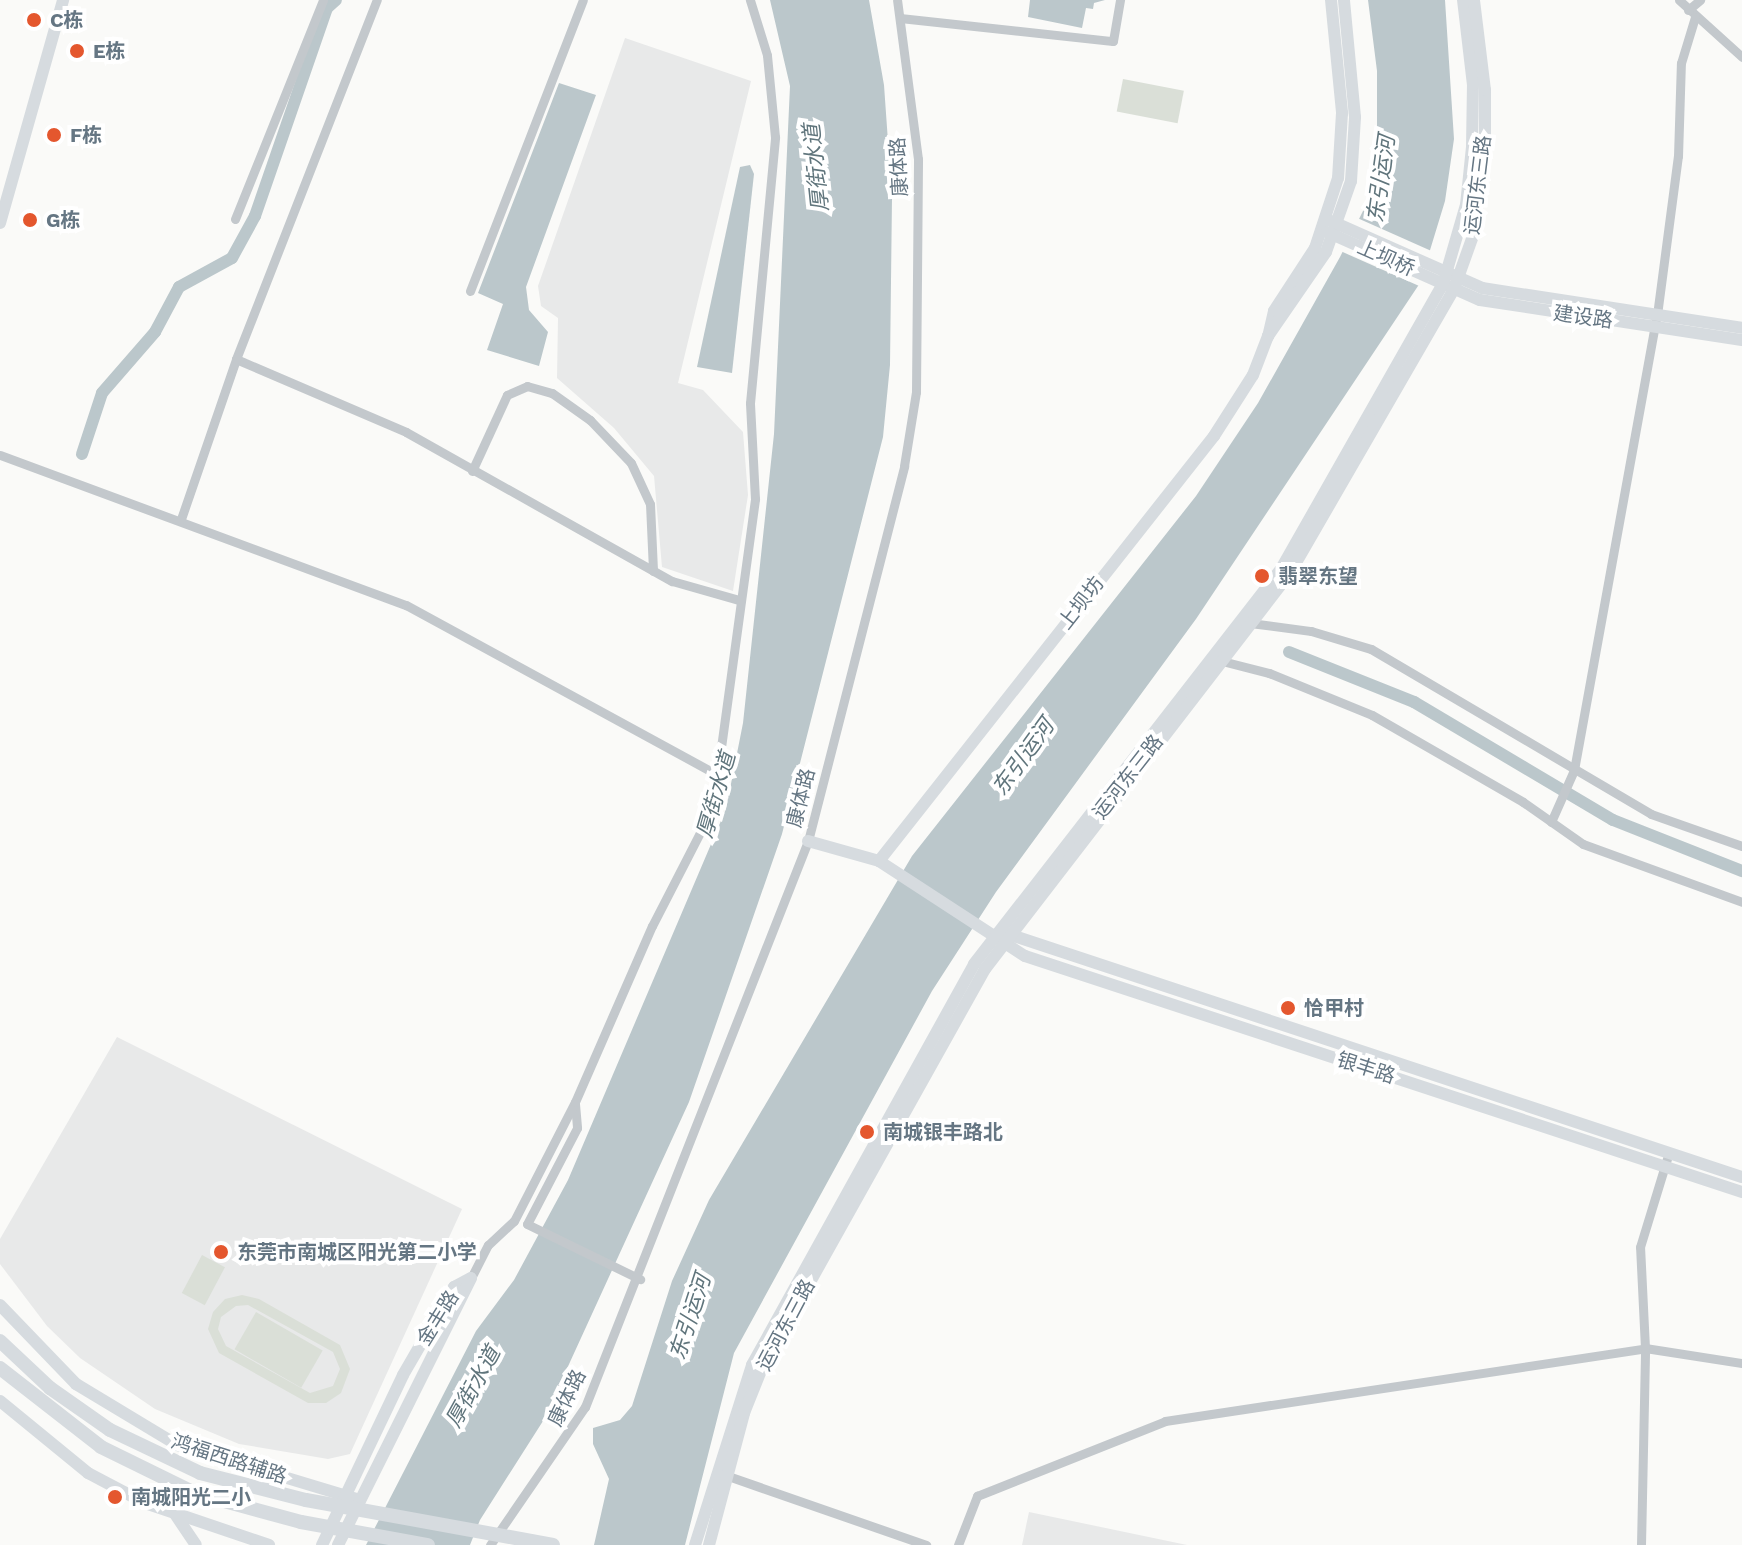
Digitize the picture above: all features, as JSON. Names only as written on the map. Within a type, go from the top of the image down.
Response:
[{"type":"main road","points":[[0,1341],[50,1388],[110,1430],[200,1473],[306,1500],[553,1545]]},
{"type":"main road","points":[[0,1368],[39,1404],[101,1447],[195,1493],[301,1522],[428,1545]]},
{"type":"street","points":[[0,223],[63,0]]},
{"type":"street","points":[[235,219],[323,0]]},
{"type":"street","points":[[181,519],[236,359],[377,0]]},
{"type":"street","points":[[470,291],[583,0]]},
{"type":"street","points":[[471,1278],[488,1245],[514,1221],[575,1102],[652,926],[706,821],[718,775],[739,600],[755,499],[750,403],[775,137],[767,55],[750,0]]},
{"type":"street","name":"康体路","points":[[490,1545],[577,1424],[640,1279],[808,841],[904,466],[916,392],[918,159],[897,0]]},
{"type":"street","points":[[900,18],[1113,41],[1120,0]]},
{"type":"street","name":"上坝坊","points":[[1331,0],[1341,145],[1335,229]]},
{"type":"street","name":"上坝坊","points":[[879,861],[1214,436],[1253,375],[1268,336],[1285,318],[1335,229],[1355,149],[1354,85],[1344,0]]},
{"type":"street","name":"运河东三路","points":[[704,1544],[733,1411],[783,1302],[1001,938],[1215,660],[1281,569],[1451,281],[1466,205],[1472,147],[1473,85],[1463,0]]},
{"type":"street","name":"运河东三路","points":[[1215,660],[1250,623],[1318,528],[1451,281],[1478,210],[1486,120],[1474,0]]},
{"type":"street","points":[[1679,0],[1742,57]]},
{"type":"street","points":[[1551,822],[1574,770],[1656,321],[1678,156],[1681,63],[1691,14],[1700,0]]},
{"type":"street","name":"上坝桥","points":[[1335,229],[1431,272]]},
{"type":"street","name":"建设路","points":[[1431,272],[1497,305],[1742,328]]},
{"type":"street","name":"建设路","points":[[1656,321],[1742,340]]},
{"type":"street","points":[[236,359],[406,432],[653,571],[708,594],[739,600]]},
{"type":"street","points":[[472,471],[507,395],[527,386],[552,393],[590,420],[631,463],[650,504],[653,571]]},
{"type":"street","points":[[0,455],[181,519],[406,605],[718,775]]},
{"type":"street","points":[[1250,623],[1311,631],[1371,649],[1651,814],[1742,846]]},
{"type":"street","points":[[1215,660],[1269,673],[1372,715],[1583,844],[1742,902]]},
{"type":"street","points":[[808,841],[879,861],[1001,938]]},
{"type":"street","name":"运河东三路","points":[[704,1544],[728,1476],[744,1413],[794,1307],[1001,938]]},
{"type":"street","name":"银丰路","points":[[1001,938],[1742,1177]]},
{"type":"street","name":"银丰路","points":[[1001,938],[1025,956],[1742,1192]]},
{"type":"street","points":[[575,1102],[577,1128],[527,1224],[640,1279]]},
{"type":"street","points":[[1641,1545],[1645,1348],[1640,1247],[1669,1152]]},
{"type":"street","name":"金丰路","points":[[322,1545],[403,1375],[454,1287],[471,1278]]},
{"type":"street","name":"金丰路","points":[[338,1545],[471,1278]]},
{"type":"street","name":"鸿福西路辅路","points":[[0,1305],[57,1367],[119,1414],[201,1454],[360,1500]]},
{"type":"street","points":[[958,1545],[977,1496],[1165,1421],[1645,1348],[1742,1363]]},
{"type":"street","points":[[0,1401],[88,1473],[175,1514],[269,1545]]},
{"type":"street","points":[[728,1476],[926,1545]]},
{"type":"street","points":[[175,1514],[196,1545]]},
{"type":"shaded area","points":[[625,38],[751,81],[678,383],[703,390],[743,432],[748,495],[733,591],[662,567],[654,476],[614,428],[557,378],[558,318],[541,306],[538,286]]},
{"type":"shaded area","points":[[1123,79],[1184,91],[1178,123],[1117,111]]},
{"type":"shaded area","name":"东莞市南城区阳光第二小学","points":[[117,1037],[462,1209],[350,1454],[328,1459],[239,1444],[155,1409],[80,1358],[47,1326],[0,1264],[0,1239]]},
{"type":"shaded area","points":[[202,1255],[225,1267],[205,1305],[182,1293]]},
{"type":"shaded area","points":[[242,1295],[259,1299],[340,1345],[350,1369],[341,1393],[326,1403],[308,1403],[219,1353],[208,1329],[213,1312],[225,1299]],"holes":[[[248,1305],[333,1352],[340,1369],[333,1386],[310,1393],[226,1346],[218,1329],[221,1317],[236,1306]]]},
{"type":"shaded area","points":[[256,1312],[323,1350],[301,1388],[234,1349]]},
{"type":"shaded area","points":[[1029,1512],[1187,1545],[1022,1545]]},
{"type":"water","name":"厚街水道","points":[[770,0],[869,0],[884,85],[892,198],[890,365],[883,437],[782,834],[689,1102],[543,1421],[480,1520],[470,1545],[366,1545],[476,1331],[514,1280],[568,1180],[726,809],[743,723],[774,434],[790,86]]},
{"type":"water","points":[[1030,0],[1105,0],[1094,3],[1093,9],[1086,8],[1082,28],[1028,17]]},
{"type":"water","name":"东引运河","points":[[1368,0],[1445,0],[1454,139],[1445,201],[1420,283],[1196,619],[996,892],[932,991],[734,1353],[685,1545],[594,1545],[609,1479],[593,1444],[593,1428],[620,1420],[632,1406],[672,1281],[709,1200],[912,856],[1196,496],[1258,403],[1340,257],[1365,207],[1377,148],[1377,71]]},
{"type":"water","points":[[559,83],[596,95],[526,287],[529,310],[548,332],[539,366],[487,350],[503,304],[478,293]]},
{"type":"water","points":[[750,165],[754,174],[732,373],[697,367],[740,167]]},
{"type":"pier","points":[[1355,217],[1435,253],[1420,287],[1340,251]]},
{"type":"waterway","points":[[82,454],[102,393],[155,332],[179,287],[232,258],[255,216],[327,8],[336,0]]},
{"type":"waterway","points":[[1289,652],[1414,702],[1613,820],[1742,871]]},
{"type":"place","name":"C栋","points":[[34,20]]},
{"type":"place","name":"E栋","points":[[77,51]]},
{"type":"place","name":"F栋","points":[[54,135]]},
{"type":"place","name":"G栋","points":[[30,220]]},
{"type":"place","name":"翡翠东望","points":[[1262,576]]},
{"type":"place","name":"恰甲村","points":[[1288,1008]]},
{"type":"place","name":"南城银丰路北","points":[[867,1132]]},
{"type":"place","name":"东莞市南城区阳光第二小学","points":[[221,1252]]},
{"type":"place","name":"南城阳光二小","points":[[115,1497]]}]
